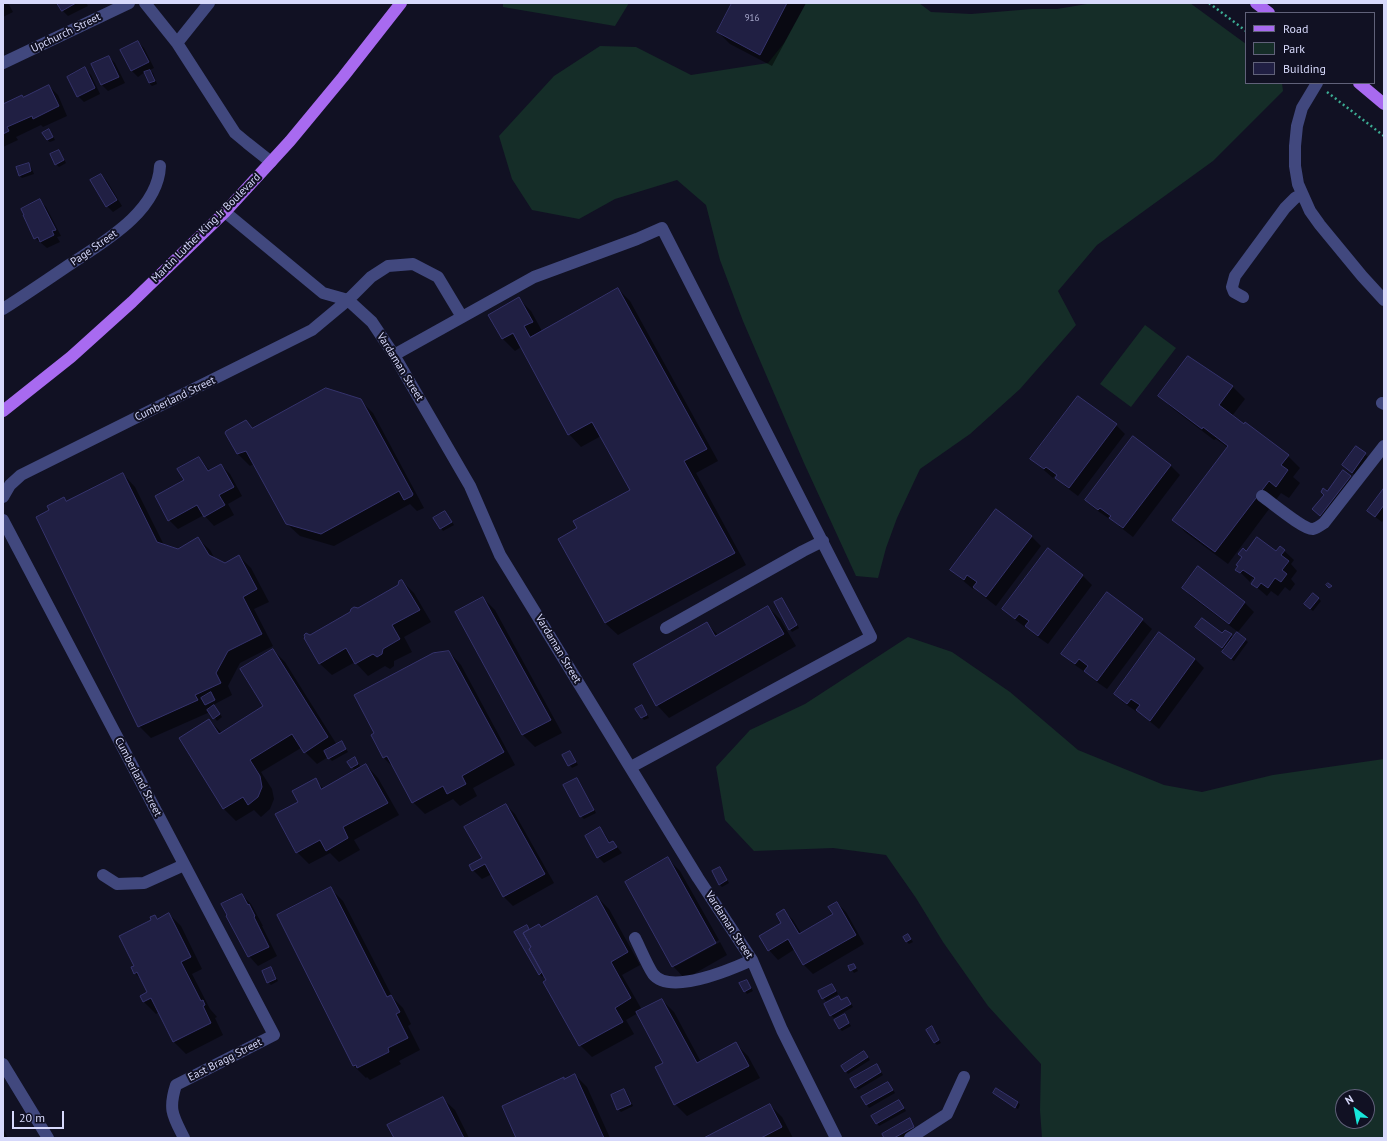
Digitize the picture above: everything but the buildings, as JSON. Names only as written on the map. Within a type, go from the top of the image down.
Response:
[{"type":"main road","name":"Martin Luther King Jr Boulevard","points":[[3,411],[71,356],[132,302],[225,212],[290,141],[401,3]]},
{"type":"main road","points":[[1256,3],[1268,12]]},
{"type":"main road","points":[[1360,84],[1384,104]]},
{"type":"street","name":"Upchurch Street","points":[[3,63],[129,3]]},
{"type":"street","points":[[145,3],[177,43],[235,133],[271,162]]},
{"type":"street","points":[[177,43],[209,3]]},
{"type":"street","points":[[1316,84],[1302,108],[1297,126],[1295,166],[1298,184],[1310,211],[1320,225],[1384,300]]},
{"type":"street","name":"Page Street","points":[[3,309],[106,240],[127,224],[139,212],[154,190],[160,177],[160,166]]},
{"type":"street","points":[[1242,298],[1234,292],[1232,287],[1235,276],[1285,208],[1295,198],[1302,194]]},
{"type":"street","name":"Vardaman Street","points":[[225,212],[323,293],[348,300],[372,322],[394,355],[470,486],[500,555],[698,878],[752,960],[782,1030],[836,1138]]},
{"type":"street","points":[[394,355],[534,277],[637,239],[662,228],[871,637],[631,767]]},
{"type":"street","name":"Cumberland Street","points":[[3,497],[10,485],[21,475],[312,330],[348,300],[371,277],[388,266],[413,264],[438,277],[462,317]]},
{"type":"street","points":[[1262,496],[1308,528],[1313,529],[1318,527],[1324,523],[1384,446]]},
{"type":"street","name":"Cumberland Street","points":[[3,520],[274,1035]]},
{"type":"street","points":[[666,628],[822,541]]},
{"type":"street","points":[[103,876],[117,884],[144,883],[184,865]]},
{"type":"street","points":[[635,938],[654,974],[662,980],[679,983],[726,972],[752,960]]},
{"type":"street","name":"East Bragg Street","points":[[184,1138],[173,1114],[171,1104],[176,1085],[274,1035]]},
{"type":"street","points":[[3,1064],[48,1138]]},
{"type":"street","points":[[910,1138],[946,1114],[964,1077]]},
{"type":"path","points":[[1210,3],[1245,30]]},
{"type":"path","points":[[1318,84],[1384,136]]},
{"type":"green space","points":[[503,3],[629,3],[615,26],[503,7]]},
{"type":"green space","points":[[806,3],[919,3],[931,12],[971,14],[1032,9],[1057,9],[1093,3],[1190,3],[1245,43],[1245,84],[1282,84],[1283,91],[1213,161],[1097,245],[1058,291],[1076,325],[1020,389],[970,434],[920,469],[897,518],[886,548],[878,578],[856,576],[804,463],[743,321],[720,260],[706,205],[677,180],[615,199],[579,219],[532,210],[512,179],[499,136],[554,76],[600,46],[636,47],[691,75],[768,63],[784,43]]},
{"type":"green space","points":[[1145,325],[1176,348],[1131,407],[1100,384]]},
{"type":"green space","points":[[908,637],[952,652],[1010,692],[1078,750],[1164,785],[1202,792],[1273,775],[1384,759],[1384,1138],[1042,1138],[1040,1110],[1041,1064],[988,1006],[943,942],[916,898],[886,855],[833,848],[754,851],[725,820],[716,767],[750,730],[805,704]]}]
